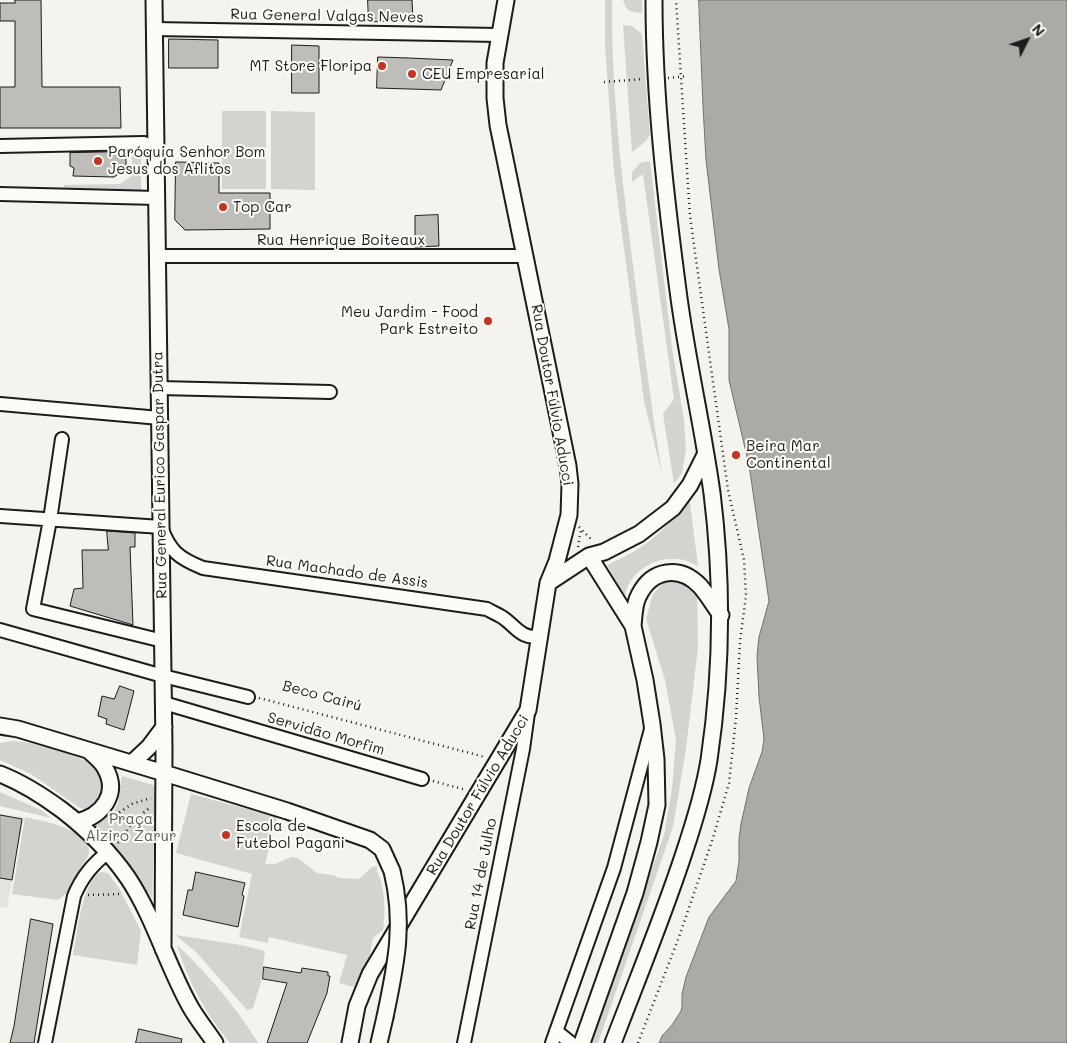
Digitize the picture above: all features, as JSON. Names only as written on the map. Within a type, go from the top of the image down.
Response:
[{"type":"main road","name":"Rua General Eurico Gaspar Dutra","points":[[154,0],[164,703],[161,772],[157,801],[157,935]]},
{"type":"main road","name":"Rua Doutor Fúlvio Aducci","points":[[350,1043],[357,1006],[370,974],[528,710],[548,583],[557,561],[569,515],[570,484],[568,466],[498,125],[495,71],[506,0]]},
{"type":"main road","points":[[612,1043],[673,887],[693,826],[709,762],[720,647],[721,615],[716,527],[706,454],[679,299],[662,149],[654,30],[654,0]]},
{"type":"main road","points":[[592,549],[604,552],[639,534],[673,508],[690,485],[706,454]]},
{"type":"main road","points":[[548,583],[592,549]]},
{"type":"main road","points":[[582,1043],[635,893],[657,805],[656,759],[652,724],[645,680],[633,626],[592,549]]},
{"type":"main road","points":[[633,626],[638,596],[648,581],[662,573],[685,575],[700,586],[721,615]]},
{"type":"main road","points":[[0,726],[18,729],[89,750],[287,811],[370,840],[382,849],[392,870],[399,908],[400,930],[394,976],[379,1043]]},
{"type":"main road","points":[[132,763],[149,747],[164,727]]},
{"type":"main road","points":[[77,822],[89,819],[99,813],[106,803],[110,792],[110,780],[106,769],[89,750]]},
{"type":"main road","name":"Rua General Eurico Gaspar Dutra","points":[[161,772],[163,949]]},
{"type":"main road","points":[[0,774],[32,789],[77,822],[108,852],[128,878],[191,1008],[215,1043]]},
{"type":"street","name":"Rua General Valgas Neves","points":[[154,29],[499,36]]},
{"type":"street","points":[[0,146],[144,143],[156,150]]},
{"type":"street","points":[[0,194],[157,198]]},
{"type":"street","name":"Rua Henrique Boiteaux","points":[[158,256],[525,256]]},
{"type":"street","points":[[159,388],[330,392]]},
{"type":"street","points":[[0,404],[160,418]]},
{"type":"street","points":[[62,439],[50,520],[33,610],[163,642]]},
{"type":"street","points":[[0,516],[161,527]]},
{"type":"street","name":"Rua Machado de Assis","points":[[161,527],[172,550],[187,562],[202,568],[487,609],[502,617],[523,635],[540,636]]},
{"type":"street","points":[[0,630],[163,676],[248,697]]},
{"type":"street","name":"Servidão Morfim","points":[[164,703],[422,779]]},
{"type":"street","name":"Rua 14 de Julho","points":[[464,1043],[523,749],[528,710]]},
{"type":"street","points":[[571,1043],[554,1037],[614,868],[652,724]]},
{"type":"street","points":[[45,1043],[74,896],[82,878],[94,863],[108,852]]},
{"type":"path","points":[[569,515],[592,549]]},
{"type":"path","name":"Beco Cairú","points":[[248,697],[265,698],[472,753]]},
{"type":"path","points":[[422,779],[480,793]]},
{"type":"path","points":[[107,821],[132,804],[157,801]]},
{"type":"path","points":[[108,852],[116,847],[139,815],[157,801]]},
{"type":"path","points":[[74,896],[136,893]]},
{"type":"shaded area","points":[[699,0],[1067,0],[1067,1043],[659,1043],[681,1011],[686,977],[709,917],[736,881],[741,824],[749,788],[762,752],[764,739],[757,656],[759,637],[769,601],[749,465],[729,380],[729,329],[719,269],[706,160]]},
{"type":"shaded area","points":[[0,814],[24,817],[7,908],[0,907]]},
{"type":"green space","points":[[605,0],[612,0],[613,61],[626,212],[662,475],[644,401],[614,172],[605,44]]},
{"type":"green space","points":[[623,0],[642,0],[642,13],[630,11]]},
{"type":"green space","points":[[623,25],[632,26],[642,34],[650,135],[645,142],[632,152]]},
{"type":"green space","points":[[222,111],[266,111],[266,189],[222,189]]},
{"type":"green space","points":[[271,111],[315,112],[315,190],[271,189]]},
{"type":"green space","points":[[141,155],[141,192],[64,193],[64,185],[120,184],[132,176],[132,156]]},
{"type":"green space","points":[[650,161],[672,348],[684,420],[686,450],[682,473],[674,484],[663,414],[674,399],[643,174],[632,182],[632,172],[640,163]]},
{"type":"green space","points":[[689,495],[698,566],[685,560],[673,559],[654,562],[638,572],[632,579],[625,597],[607,565],[646,544],[669,522]]},
{"type":"green space","points":[[668,578],[682,578],[697,589],[698,647],[686,749],[673,827],[598,1043],[590,1043],[664,835],[672,789],[676,740],[665,680],[646,619],[653,594]]},
{"type":"green space","name":"Praça Alziro Zarur","points":[[12,741],[58,750],[91,764],[101,776],[103,799],[89,810],[80,808],[31,774],[0,760],[0,743]]},
{"type":"green space","name":"Praça Alziro Zarur","points":[[122,776],[153,785],[156,789],[152,898],[118,849],[91,825],[114,811],[117,806]]},
{"type":"green space","points":[[0,792],[41,810],[51,818],[0,806]]},
{"type":"green space","points":[[191,794],[277,817],[265,864],[275,864],[292,857],[298,858],[317,873],[340,878],[359,879],[372,867],[377,866],[384,897],[383,930],[373,938],[368,963],[354,987],[339,983],[347,955],[269,937],[268,943],[239,937],[252,874],[176,853]]},
{"type":"green space","name":"Praça Alziro Zarur","points":[[25,817],[73,831],[87,844],[88,857],[66,894],[58,900],[12,894]]},
{"type":"green space","points":[[101,872],[108,873],[119,888],[141,931],[137,965],[73,955],[85,897],[89,886]]},
{"type":"green space","points":[[175,935],[241,945],[265,951],[261,982],[253,1008],[247,1010],[196,952]]},
{"type":"green space","points":[[177,945],[221,991],[258,1043],[230,1043],[213,1021],[199,997]]},
{"type":"building","points":[[15,0],[41,0],[42,87],[120,87],[121,128],[0,128],[0,87],[15,87],[15,21],[0,21],[0,3],[15,3]]},
{"type":"building","points":[[368,0],[412,0],[413,20],[369,22]]},
{"type":"building","points":[[169,39],[218,40],[218,68],[169,68]]},
{"type":"building","points":[[292,45],[319,46],[319,93],[292,93]]},
{"type":"building","name":"CEU Empresarial","points":[[378,57],[453,60],[441,90],[377,88]]},
{"type":"building","name":"Paróquia Senhor Bom Jesus dos Aflitos","points":[[126,152],[126,169],[114,177],[73,176],[74,168],[70,166],[70,153]]},
{"type":"building","name":"Top Car","points":[[176,162],[219,163],[219,193],[270,193],[270,229],[185,230],[175,220]]},
{"type":"building","points":[[438,215],[439,246],[415,247],[415,216]]},
{"type":"building","points":[[107,531],[135,533],[135,547],[130,547],[133,625],[70,606],[74,589],[83,588],[82,550],[108,550]]},
{"type":"building","points":[[120,686],[134,691],[124,730],[106,724],[107,719],[98,716],[102,696],[114,699]]},
{"type":"building","points":[[0,815],[22,819],[12,880],[0,878]]},
{"type":"building","points":[[196,872],[245,883],[238,927],[183,915],[188,890],[192,890]]},
{"type":"building","points":[[31,919],[53,924],[34,1043],[10,1043],[14,1026]]},
{"type":"building","points":[[264,967],[301,973],[302,968],[328,972],[328,976],[330,976],[327,993],[307,1043],[267,1043],[287,983],[263,979]]},
{"type":"building","points":[[139,1029],[182,1039],[181,1043],[136,1043]]},
{"type":"place","name":"MT Store Floripa","points":[[382,66]]},
{"type":"place","name":"CEU Empresarial","points":[[412,74]]},
{"type":"place","name":"Paróquia Senhor Bom Jesus dos Aflitos","points":[[98,161]]},
{"type":"place","name":"Top Car","points":[[223,207]]},
{"type":"place","name":"Meu Jardim - Food Park Estreito","points":[[488,321]]},
{"type":"place","name":"Beira Mar Continental","points":[[736,455]]},
{"type":"place","name":"Escola de Futebol Pagani","points":[[226,835]]}]
